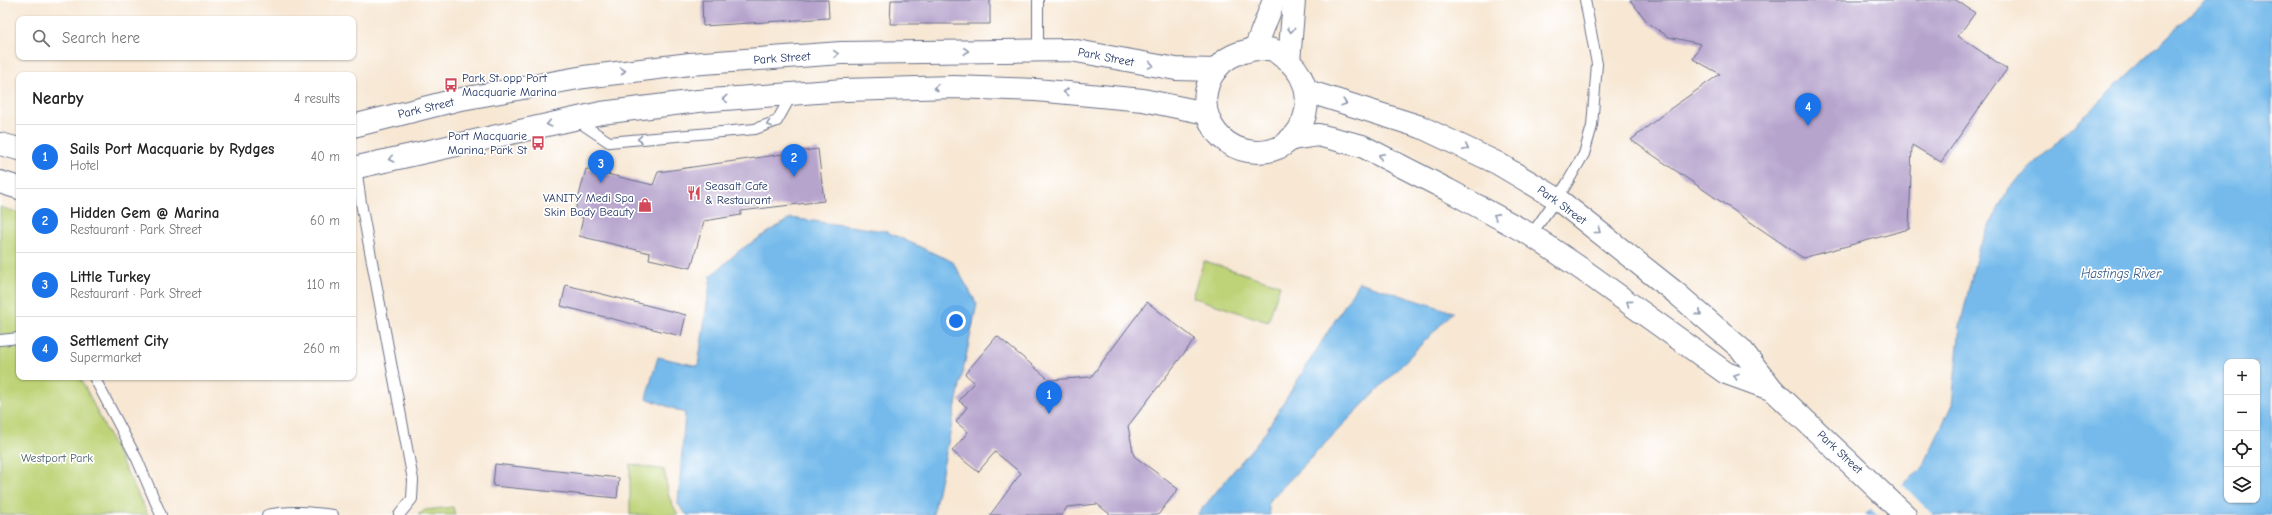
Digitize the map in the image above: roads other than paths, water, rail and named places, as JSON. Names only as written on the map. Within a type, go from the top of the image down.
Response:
[{"type":"street","points":[[1255,49],[1274,0]]},
{"type":"street","points":[[1289,61],[1294,0]]},
{"type":"street","points":[[1255,49],[1273,50],[1289,61],[1301,74],[1307,91],[1307,108],[1302,125],[1290,139],[1275,149],[1259,152],[1242,150],[1226,142],[1213,129],[1206,113],[1206,93],[1216,70],[1222,62],[1237,53],[1255,49]]},
{"type":"street","name":"Park Street","points":[[356,125],[456,100],[584,76],[659,67],[841,53],[1071,50],[1176,69],[1216,70]]},
{"type":"street","points":[[356,167],[572,118],[698,101],[844,90],[954,87],[1036,90],[1143,100],[1206,113]]},
{"type":"street","name":"Park Street","points":[[1307,91],[1421,127],[1497,163],[1556,198],[1676,293],[1741,349],[1773,390],[1863,473],[1905,515]]},
{"type":"street","name":"Park Street","points":[[1290,139],[1318,135],[1362,146],[1531,235],[1583,270],[1726,372],[1773,390]]},
{"type":"street","points":[[0,144],[16,148]]},
{"type":"street","points":[[0,182],[16,187]]},
{"type":"lane","points":[[1038,0],[1038,50]]},
{"type":"lane","points":[[1531,235],[1566,185],[1584,154],[1592,126],[1597,64],[1585,0]]},
{"type":"lane","points":[[572,118],[609,142],[755,129],[777,121],[792,94]]},
{"type":"lane","points":[[356,173],[414,480],[412,499],[399,515]]},
{"type":"lane","points":[[0,340],[16,338]]},
{"type":"lane","points":[[96,380],[137,459],[161,515]]},
{"type":"lane","points":[[267,515],[298,511],[333,515]]},
{"type":"water","name":"Hastings River","points":[[2206,0],[2272,0],[2272,515],[1865,515],[1922,469],[1952,404],[1960,326],[1978,250],[2008,189]]},
{"type":"water","points":[[791,218],[885,231],[953,262],[977,304],[933,515],[687,515],[678,504],[685,413],[646,398],[658,357],[698,366],[711,276],[740,250]]},
{"type":"water","points":[[1359,282],[1453,312],[1268,502],[1270,515],[1197,515],[1264,434]]},
{"type":"place","name":"Park St opp Port Macquarie Marina","points":[[451,85]]},
{"type":"place","name":"Settlement City","points":[[1808,126]]},
{"type":"place","name":"Port Macquarie Marina, Park St","points":[[538,143]]},
{"type":"place","name":"Hidden Gem @ Marina","points":[[794,177]]},
{"type":"place","name":"Little Turkey","points":[[601,183]]},
{"type":"place","name":"Seasalt Cafe & Restaurant","points":[[694,193]]},
{"type":"place","name":"VANITY Medi Spa Skin Body Beauty","points":[[645,205]]},
{"type":"place","name":"Sails Port Macquarie by Rydges","points":[[1049,414]]},
{"type":"park label","name":"Westport Park","points":[[57,458]]}]
